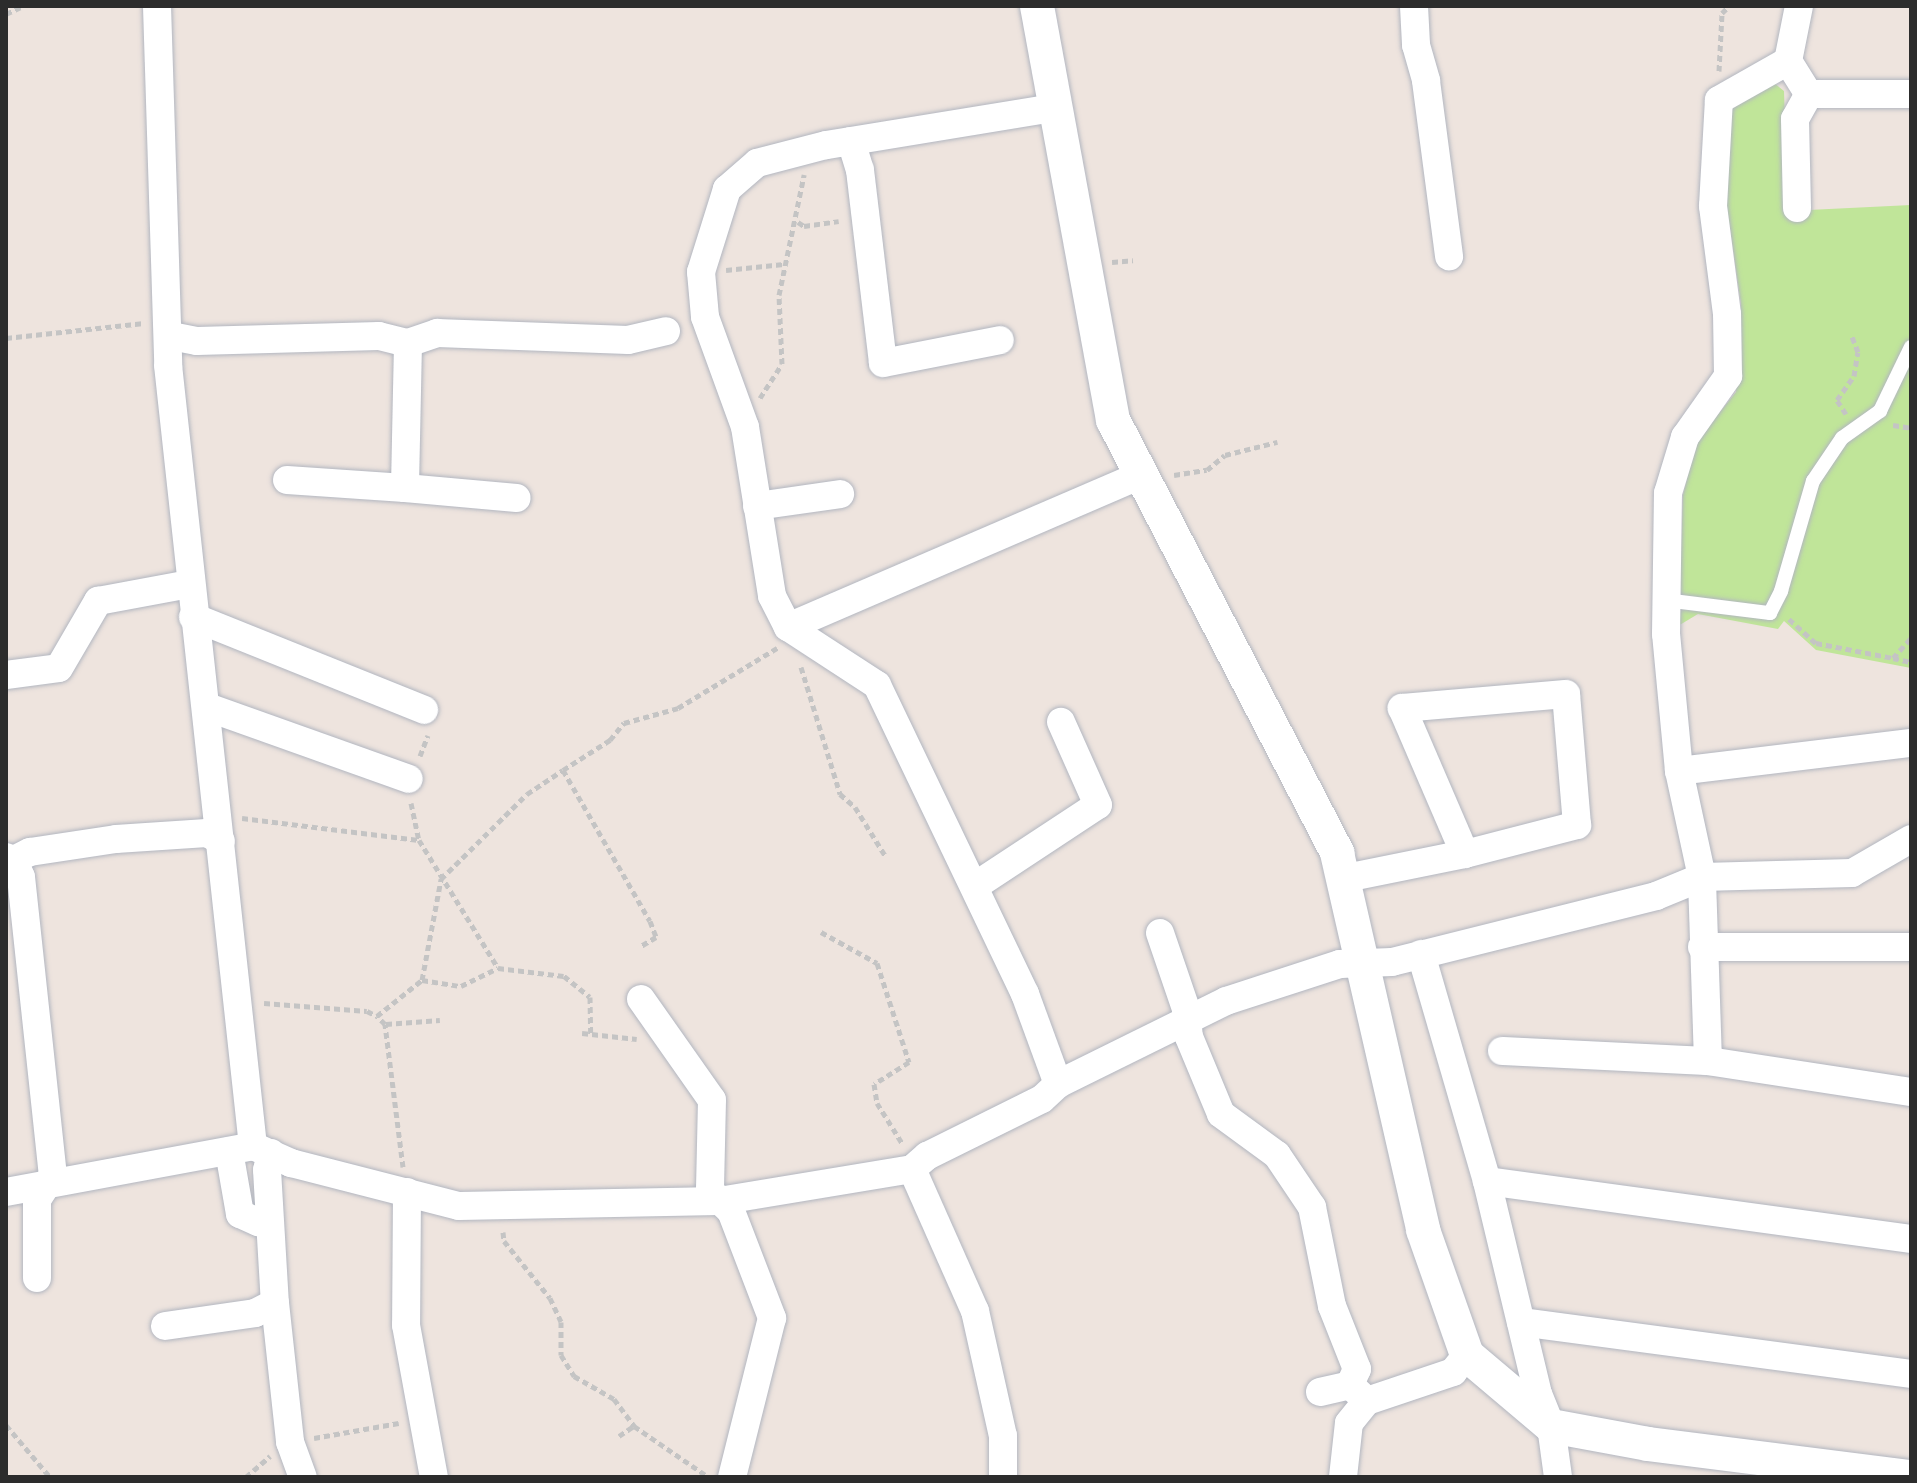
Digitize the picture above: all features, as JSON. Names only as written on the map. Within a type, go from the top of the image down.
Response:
[{"type":"street","points":[[157,6],[171,336],[168,365],[189,584],[207,707],[251,1150],[268,1220],[290,1442],[303,1477]]},
{"type":"street","points":[[1037,6],[1053,108],[1113,420],[1143,485],[1346,878],[1423,1230],[1467,1355],[1551,1426],[1648,1444],[1911,1477]]},
{"type":"street","points":[[1414,6],[1416,45],[1426,81],[1449,256]]},
{"type":"street","points":[[1792,7],[1788,61],[1809,94]]},
{"type":"street","points":[[1708,1061],[1702,877],[1679,771],[1665,600],[1668,493],[1685,437],[1728,376],[1727,314],[1713,206],[1719,100],[1788,61]]},
{"type":"street","points":[[1809,94],[1911,94]]},
{"type":"street","points":[[1797,208],[1795,119],[1809,94]]},
{"type":"street","points":[[1053,108],[851,141],[757,163],[727,189],[701,272],[705,317],[745,427],[772,596],[788,627],[877,685],[975,886],[1058,1084]]},
{"type":"street","points":[[851,141],[865,217],[883,363],[1000,340]]},
{"type":"street","points":[[171,336],[197,341],[379,336],[408,343],[437,333],[628,340],[666,331]]},
{"type":"street","points":[[405,488],[408,343]]},
{"type":"street","points":[[287,480],[517,498]]},
{"type":"street","points":[[788,627],[1143,485]]},
{"type":"street","points":[[757,506],[840,494]]},
{"type":"street","points":[[6,675],[59,668],[98,601],[189,584]]},
{"type":"street","points":[[193,617],[424,710]]},
{"type":"street","points":[[1346,878],[1465,854],[1577,825],[1566,694],[1402,708],[1465,854]]},
{"type":"street","points":[[207,707],[409,779]]},
{"type":"street","points":[[975,886],[1098,805],[1061,722]]},
{"type":"street","points":[[1679,771],[1911,743]]},
{"type":"street","points":[[37,1278],[37,1200],[43,1186],[53,1175],[21,877],[10,858],[116,839],[207,833],[220,828]]},
{"type":"street","points":[[6,1192],[251,1150],[459,1206],[719,1201],[912,1169],[927,1156],[1042,1099],[1058,1084],[1226,1001],[1340,964],[1392,962],[1656,896],[1702,877],[1852,873],[1911,839]]},
{"type":"street","points":[[1160,933],[1189,1020],[1189,1037],[1221,1114],[1277,1155],[1312,1207],[1332,1306],[1357,1369],[1358,1393],[1349,1423],[1343,1477]]},
{"type":"street","points":[[1702,947],[1911,947]]},
{"type":"street","points":[[1421,954],[1487,1181],[1521,1322],[1551,1426],[1558,1477]]},
{"type":"street","points":[[641,999],[712,1100],[710,1191],[731,1211],[772,1318],[732,1477]]},
{"type":"street","points":[[1502,1051],[1708,1061],[1911,1092]]},
{"type":"street","points":[[251,1150],[240,1214],[258,1222],[268,1220]]},
{"type":"street","points":[[912,1169],[975,1311],[1003,1436],[1003,1477]]},
{"type":"street","points":[[1487,1181],[1911,1239]]},
{"type":"street","points":[[407,1192],[406,1325],[434,1477]]},
{"type":"street","points":[[165,1326],[255,1313],[275,1303]]},
{"type":"street","points":[[1521,1322],[1911,1374]]},
{"type":"street","points":[[1320,1392],[1358,1393],[1453,1372],[1467,1355]]},
{"type":"lane","points":[[1665,600],[1770,613],[1813,481],[1842,438],[1880,411],[1911,347]]},
{"type":"path","points":[[6,14],[23,6]]},
{"type":"path","points":[[1719,100],[1722,13],[1729,6]]},
{"type":"path","points":[[745,427],[782,364],[777,322],[785,264],[798,222],[804,172],[801,152]]},
{"type":"path","points":[[798,222],[804,226],[865,217]]},
{"type":"path","points":[[701,272],[785,264]]},
{"type":"path","points":[[6,338],[154,323],[171,336]]},
{"type":"path","points":[[1852,336],[1858,352],[1854,376],[1837,400],[1855,428]]},
{"type":"path","points":[[1143,485],[1207,470],[1225,455],[1277,442]]},
{"type":"path","points":[[1774,605],[1816,643],[1911,662]]},
{"type":"path","points":[[377,1016],[422,980],[441,879],[527,794],[610,740],[624,723],[678,708],[746,671],[780,645],[788,627]]},
{"type":"path","points":[[788,627],[840,794],[855,807],[886,857]]},
{"type":"path","points":[[1893,658],[1911,638]]},
{"type":"path","points":[[424,710],[434,720],[409,779],[419,840],[498,968]]},
{"type":"path","points":[[563,770],[650,921],[656,937],[641,946]]},
{"type":"path","points":[[220,828],[419,840]]},
{"type":"path","points":[[821,932],[877,963],[909,1062],[874,1084],[877,1103],[912,1169]]},
{"type":"path","points":[[422,980],[461,986],[498,968],[564,976],[590,997],[591,1036]]},
{"type":"path","points":[[238,1001],[367,1011],[385,1024],[407,1192]]},
{"type":"path","points":[[385,1024],[440,1020]]},
{"type":"path","points":[[582,1033],[673,1046]]},
{"type":"path","points":[[500,1205],[504,1241],[550,1298],[561,1322],[561,1355],[574,1376],[614,1399],[634,1426],[708,1477]]},
{"type":"path","points":[[246,1477],[290,1442],[423,1421]]},
{"type":"path","points":[[6,1425],[50,1477]]},
{"type":"path","points":[[619,1436],[634,1426]]},
{"type":"green space","points":[[1769,79],[1784,91],[1788,211],[1911,205],[1911,668],[1816,650],[1784,621],[1778,629],[1698,614],[1678,626],[1683,495],[1696,442],[1736,392],[1741,304],[1725,195],[1729,107]]}]
